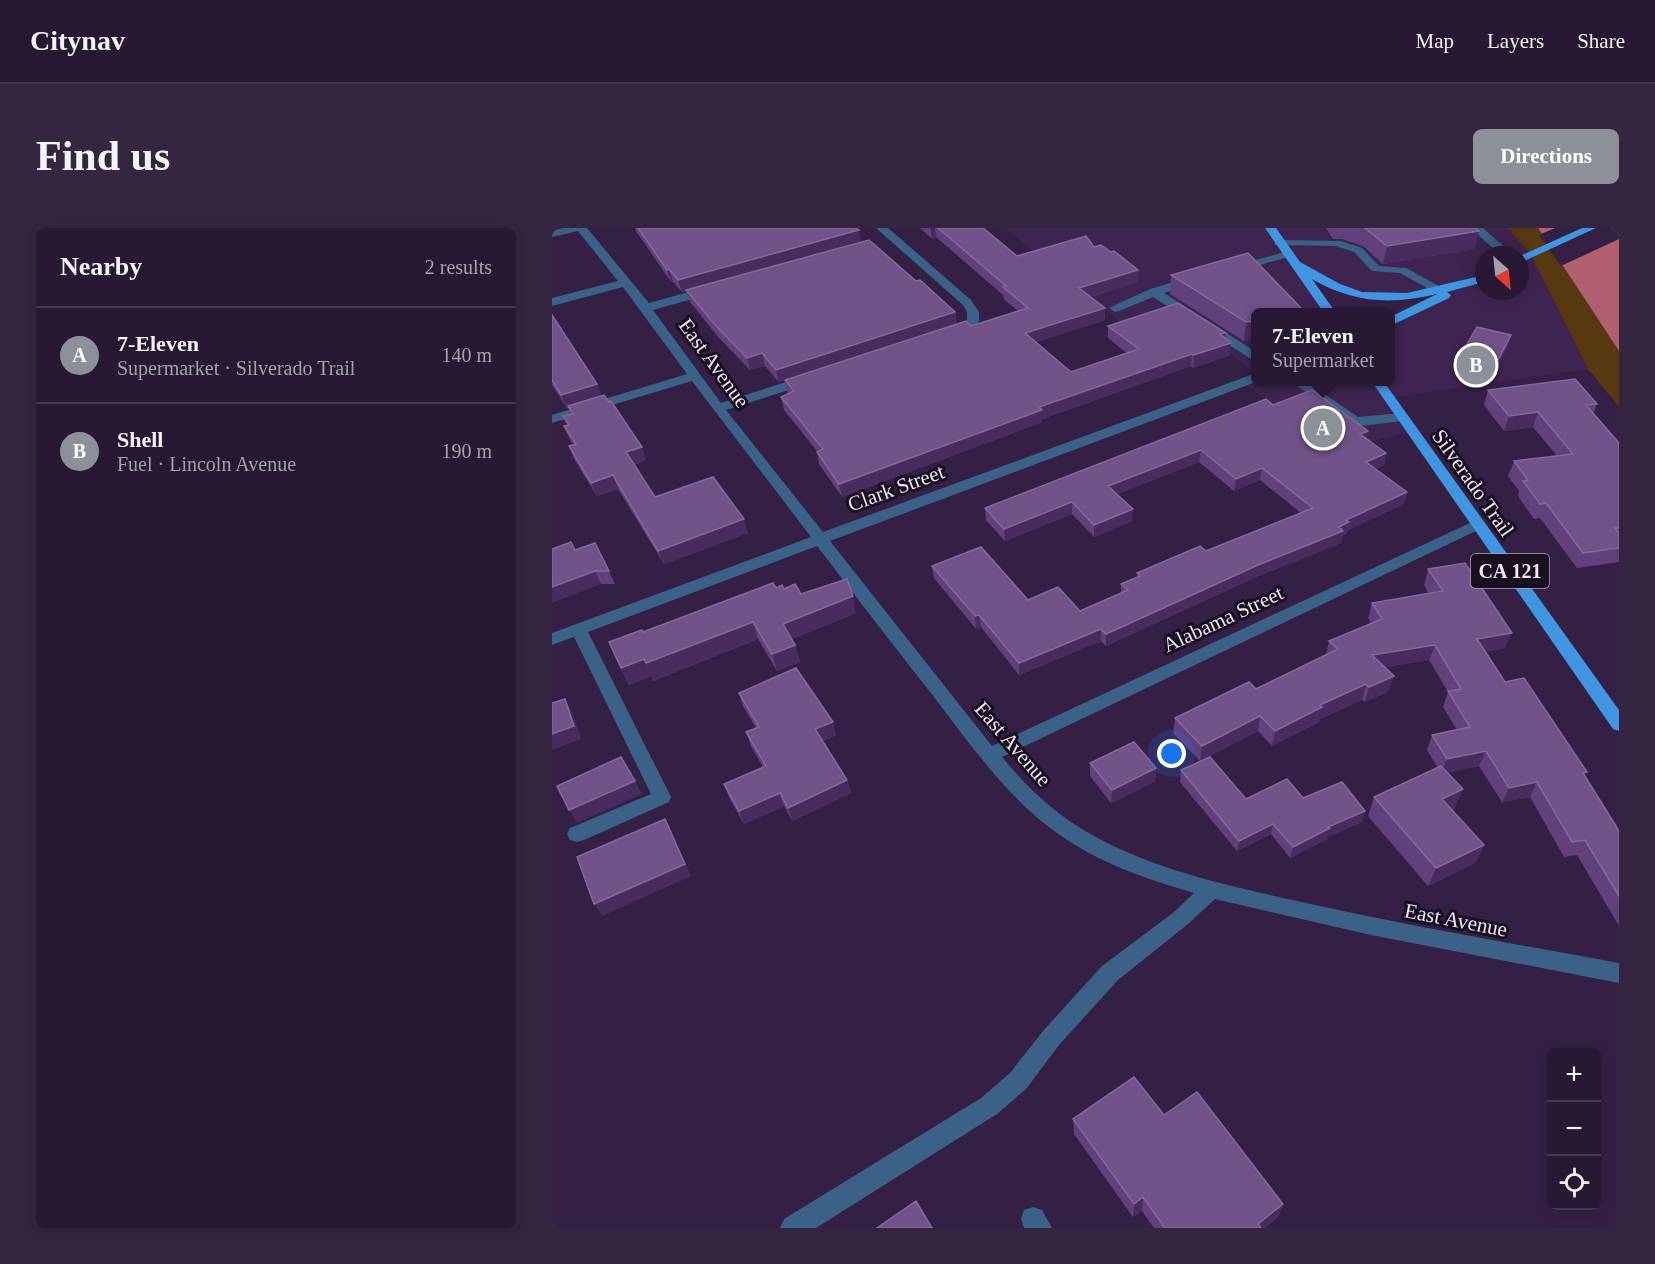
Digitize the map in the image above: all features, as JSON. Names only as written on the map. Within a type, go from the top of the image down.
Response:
[{"type":"main road","points":[[1270,228],[1327,308]]},
{"type":"main road","points":[[1529,256],[1591,228]]},
{"type":"main road","points":[[1292,259],[1333,286],[1360,296],[1387,298],[1440,290],[1475,280]]},
{"type":"main road","points":[[1395,320],[1475,281]]},
{"type":"main road","name":"Silverado Trail","points":[[1381,386],[1619,724]]},
{"type":"street","points":[[552,234],[576,228]]},
{"type":"street","name":"East Avenue","points":[[581,228],[646,308],[718,408],[989,755],[1018,789],[1048,816],[1080,838],[1128,861],[1211,890],[1366,926],[1619,973]]},
{"type":"street","points":[[881,228],[888,241],[960,294],[973,312],[973,321],[967,327],[933,338]]},
{"type":"street","points":[[1476,228],[1497,246]]},
{"type":"street","points":[[1280,243],[1337,243],[1358,250],[1376,270],[1402,270],[1440,290]]},
{"type":"street","points":[[1115,308],[1154,292],[1215,274],[1292,259]]},
{"type":"street","points":[[552,302],[626,284]]},
{"type":"street","points":[[646,308],[721,287]]},
{"type":"street","points":[[1154,292],[1251,355]]},
{"type":"street","points":[[718,408],[820,375]]},
{"type":"street","points":[[552,419],[696,376]]},
{"type":"street","name":"Clark Street","points":[[552,639],[1251,379]]},
{"type":"street","points":[[1306,386],[1346,417],[1361,422],[1402,417]]},
{"type":"street","name":"Alabama Street","points":[[989,755],[1477,525]]},
{"type":"street","points":[[576,834],[662,797],[578,629]]},
{"type":"street","points":[[793,1228],[989,1106],[1018,1081],[1051,1038],[1110,973],[1181,918],[1211,890]]},
{"type":"shaded area","points":[[1005,228],[1508,228],[1523,246],[1475,246],[1475,281],[1435,291],[1368,297],[1296,265],[1327,308],[1251,308],[1251,371],[1184,311],[1127,327]]},
{"type":"shaded area","points":[[1508,228],[1538,228],[1619,351],[1619,407],[1588,369],[1529,253],[1529,246],[1523,246]]},
{"type":"shaded area","points":[[1538,228],[1619,228],[1619,351]]},
{"type":"shaded area","points":[[1529,253],[1588,369],[1389,398],[1411,432],[1365,443],[1337,454],[1243,382],[1251,382],[1251,386],[1395,386],[1395,320],[1475,281],[1475,300],[1529,300]]},
{"type":"pier","points":[[1555,228],[1619,228],[1619,239],[1561,266],[1539,235]]},
{"type":"building","points":[[638,228],[856,228],[859,230],[678,280],[669,269],[667,270]]},
{"type":"building","points":[[938,228],[983,228],[1017,256],[1086,236],[1094,247],[1101,245],[1111,252],[1114,251],[1138,270],[1079,288],[1105,308],[1025,333],[1071,372],[1139,349],[1108,326],[1178,303],[1226,333],[1220,334],[1231,343],[1192,354],[1039,407],[1042,410],[839,484],[817,452],[823,449],[781,397],[794,391],[785,380],[966,321],[971,326],[1028,308],[1003,287],[1006,286]]},
{"type":"building","points":[[1365,228],[1475,228],[1479,231],[1387,246]]},
{"type":"building","points":[[869,240],[916,281],[920,280],[955,312],[776,370],[762,353],[747,358],[686,290]]},
{"type":"building","points":[[1248,253],[1301,308],[1251,308],[1251,322],[1246,322],[1171,275]]},
{"type":"building","points":[[552,315],[597,384],[561,395],[552,380]]},
{"type":"building","points":[[1477,327],[1511,335],[1497,362],[1462,353]]},
{"type":"building","points":[[1575,379],[1597,404],[1586,405],[1619,443],[1619,528],[1615,528],[1619,533],[1619,548],[1583,553],[1546,503],[1540,504],[1523,481],[1528,480],[1514,461],[1573,454],[1538,412],[1509,416],[1488,390]]},
{"type":"building","points":[[1312,390],[1368,431],[1360,434],[1386,453],[1366,462],[1407,492],[1346,520],[1349,522],[1339,527],[1343,531],[1258,565],[1106,634],[1101,629],[1019,663],[979,615],[975,616],[932,566],[981,547],[1028,600],[1058,587],[1080,611],[1128,590],[1121,584],[1140,576],[1137,573],[1200,546],[1206,551],[1313,508],[1262,468],[1236,479],[1201,450],[1108,486],[1133,509],[1094,525],[1072,502],[1004,529],[985,508],[1266,399],[1273,405]]},
{"type":"building","points":[[604,395],[609,402],[611,401],[642,447],[626,452],[655,497],[713,477],[744,519],[658,551],[613,475],[591,483],[569,446],[576,444],[564,426],[569,425],[563,416],[573,414],[568,406]]},
{"type":"building","points":[[571,542],[575,550],[595,543],[609,571],[595,571],[552,587],[552,549]]},
{"type":"building","points":[[1465,563],[1512,633],[1477,639],[1505,682],[1524,678],[1587,772],[1583,773],[1619,831],[1619,896],[1585,840],[1572,842],[1537,782],[1509,788],[1486,751],[1447,759],[1432,735],[1470,727],[1448,691],[1461,689],[1435,645],[1372,655],[1394,676],[1369,687],[1366,684],[1320,705],[1322,707],[1275,731],[1260,716],[1202,746],[1175,718],[1249,682],[1256,689],[1338,649],[1329,641],[1382,619],[1372,603],[1443,591],[1428,569]]},
{"type":"building","points":[[847,579],[853,596],[783,624],[795,645],[772,654],[753,622],[646,663],[644,659],[621,668],[609,642],[642,630],[643,632],[773,583],[776,588],[782,585],[784,589],[795,584],[801,594]]},
{"type":"building","points":[[796,668],[833,722],[815,729],[847,780],[788,808],[780,793],[739,811],[724,784],[766,766],[746,732],[759,727],[739,693]]},
{"type":"building","points":[[565,699],[574,726],[552,734],[552,703]]},
{"type":"building","points":[[1134,742],[1156,768],[1112,790],[1090,763]]},
{"type":"building","points":[[621,757],[635,781],[569,810],[557,786]]},
{"type":"building","points":[[1210,757],[1246,799],[1287,779],[1303,798],[1342,782],[1365,811],[1328,827],[1330,828],[1293,847],[1273,824],[1239,841],[1181,770]]},
{"type":"building","points":[[1441,766],[1463,789],[1442,799],[1484,845],[1436,868],[1374,797]]},
{"type":"building","points":[[665,819],[685,864],[594,904],[577,857]]},
{"type":"building","points":[[1134,1077],[1164,1115],[1197,1092],[1283,1204],[1258,1224],[1261,1228],[1165,1228],[1143,1197],[1134,1204],[1073,1119]]},
{"type":"building","points":[[916,1201],[932,1228],[877,1228]]},
{"type":"place","name":"Shell","points":[[1476,365]]},
{"type":"place","name":"7-Eleven","points":[[1323,428]]}]
